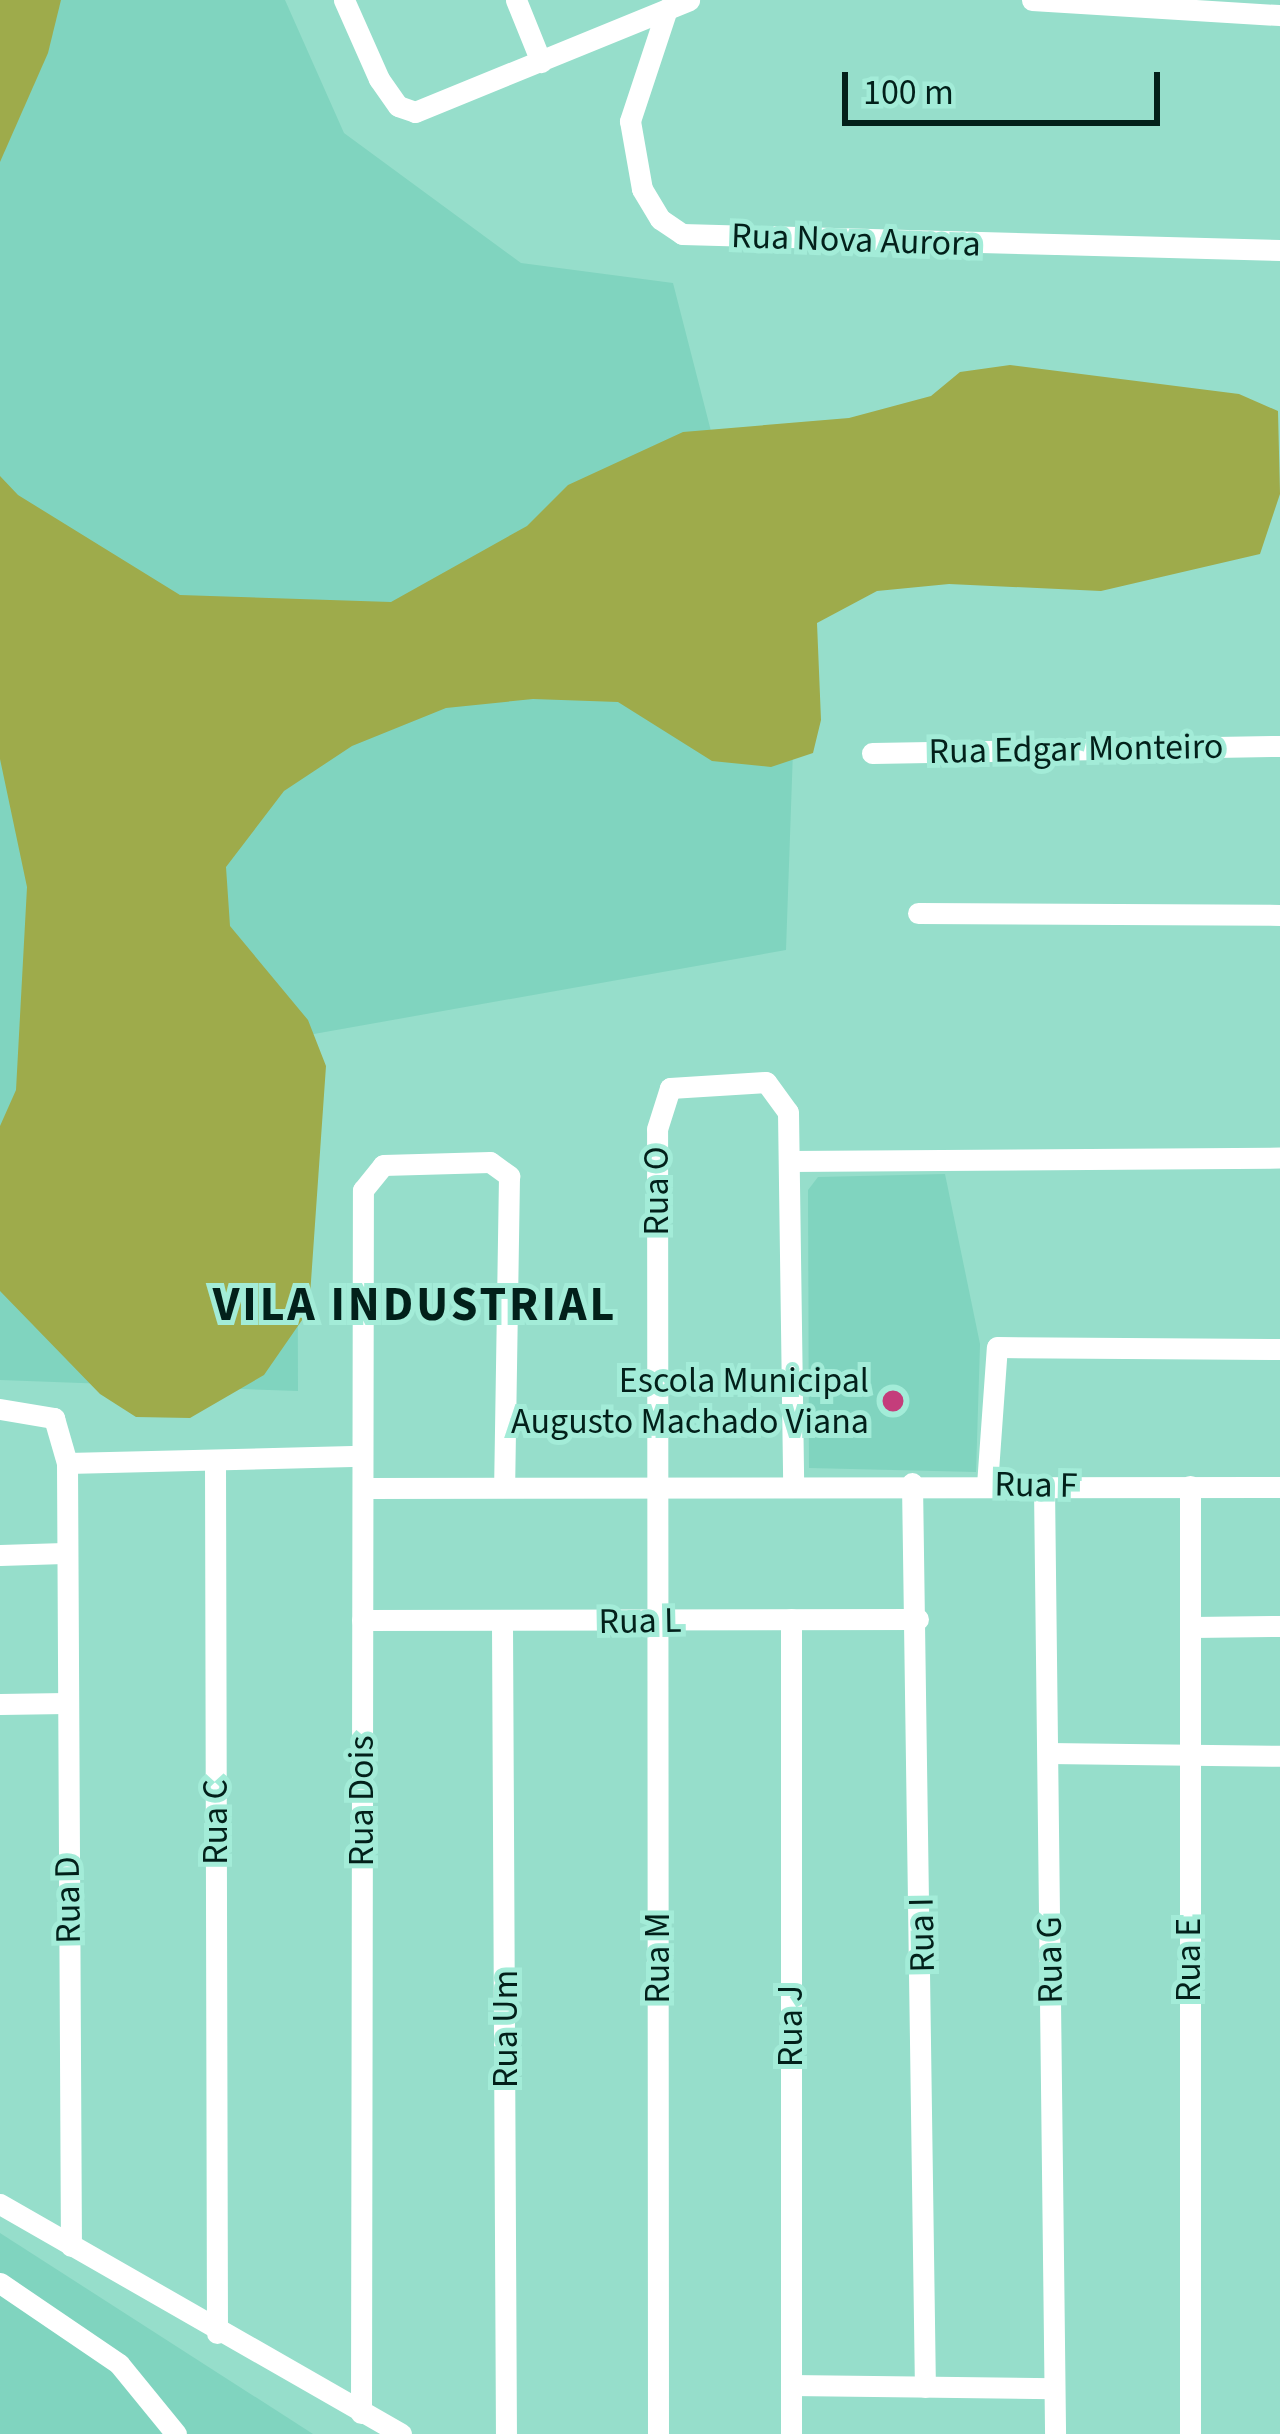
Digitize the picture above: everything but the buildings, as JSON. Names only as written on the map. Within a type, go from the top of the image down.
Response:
[{"type":"street","points":[[344,0],[380,80],[405,110],[432,109],[681,3]]},
{"type":"street","points":[[516,0],[542,62]]},
{"type":"street","points":[[1032,0],[1280,15]]},
{"type":"street","name":"Rua Nova Aurora","points":[[681,3],[630,121],[642,189],[659,219],[682,234],[1280,250]]},
{"type":"street","name":"Rua Edgar Monteiro","points":[[872,753],[1280,746]]},
{"type":"street","points":[[918,913],[1280,915]]},
{"type":"street","name":"Rua O","points":[[657,1483],[660,1098],[686,1083],[766,1082],[788,1112],[789,1160]]},
{"type":"street","points":[[793,1483],[789,1160],[1280,1158]]},
{"type":"street","name":"Rua Dois","points":[[361,2413],[363,1190],[383,1165],[490,1162],[509,1176],[504,1486]]},
{"type":"street","points":[[987,1485],[997,1347],[1280,1349]]},
{"type":"street","points":[[0,1409],[54,1418],[67,1463],[362,1456]]},
{"type":"street","name":"Rua C","points":[[215,1460],[217,2332]]},
{"type":"street","name":"Rua D","points":[[67,1463],[71,2246]]},
{"type":"street","name":"Rua F","points":[[364,1488],[657,1483],[1280,1487]]},
{"type":"street","name":"Rua M","points":[[657,1483],[658,2434]]},
{"type":"street","name":"Rua I","points":[[913,1483],[925,2386]]},
{"type":"street","name":"Rua E","points":[[1190,1486],[1190,2434]]},
{"type":"street","name":"Rua G","points":[[1044,1487],[1054,2434]]},
{"type":"street","points":[[0,1555],[64,1553]]},
{"type":"street","name":"Rua L","points":[[362,1620],[502,1624],[918,1618]]},
{"type":"street","name":"Rua J","points":[[791,1619],[791,2434]]},
{"type":"street","name":"Rua Um","points":[[502,1624],[506,2434]]},
{"type":"street","points":[[1193,1627],[1280,1626]]},
{"type":"street","points":[[0,1704],[66,1703]]},
{"type":"street","points":[[1048,1754],[1280,1756]]},
{"type":"street","points":[[0,2204],[401,2434]]},
{"type":"street","points":[[0,2283],[119,2364],[176,2434]]},
{"type":"street","points":[[791,2385],[1054,2388]]},
{"type":"shaded area","points":[[0,0],[285,0],[344,133],[521,263],[673,283],[793,751],[786,950],[297,1037],[298,1391],[0,1380]]},
{"type":"shaded area","points":[[0,0],[61,0],[48,53],[0,162]]},
{"type":"shaded area","points":[[1010,365],[1239,394],[1278,411],[1280,494],[1260,554],[1101,591],[949,584],[877,591],[817,623],[821,720],[813,753],[771,767],[712,761],[618,702],[533,699],[446,708],[352,746],[284,791],[226,867],[230,926],[308,1020],[326,1066],[309,1310],[264,1375],[190,1418],[136,1417],[100,1394],[0,1291],[0,1126],[16,1090],[27,887],[0,759],[0,476],[18,495],[180,595],[391,602],[527,526],[568,485],[683,432],[849,418],[931,396],[960,372]]},
{"type":"shaded area","name":"Escola Municipal Augusto Machado Viana","points":[[945,1174],[980,1344],[976,1472],[809,1468],[808,1190],[818,1177]]},
{"type":"shaded area","points":[[0,2233],[313,2434],[0,2434]]},
{"type":"place","name":"Escola Municipal Augusto Machado Viana","points":[[893,1401]]},
{"type":"district","name":"VILA INDUSTRIAL","points":[[415,1306]]}]
